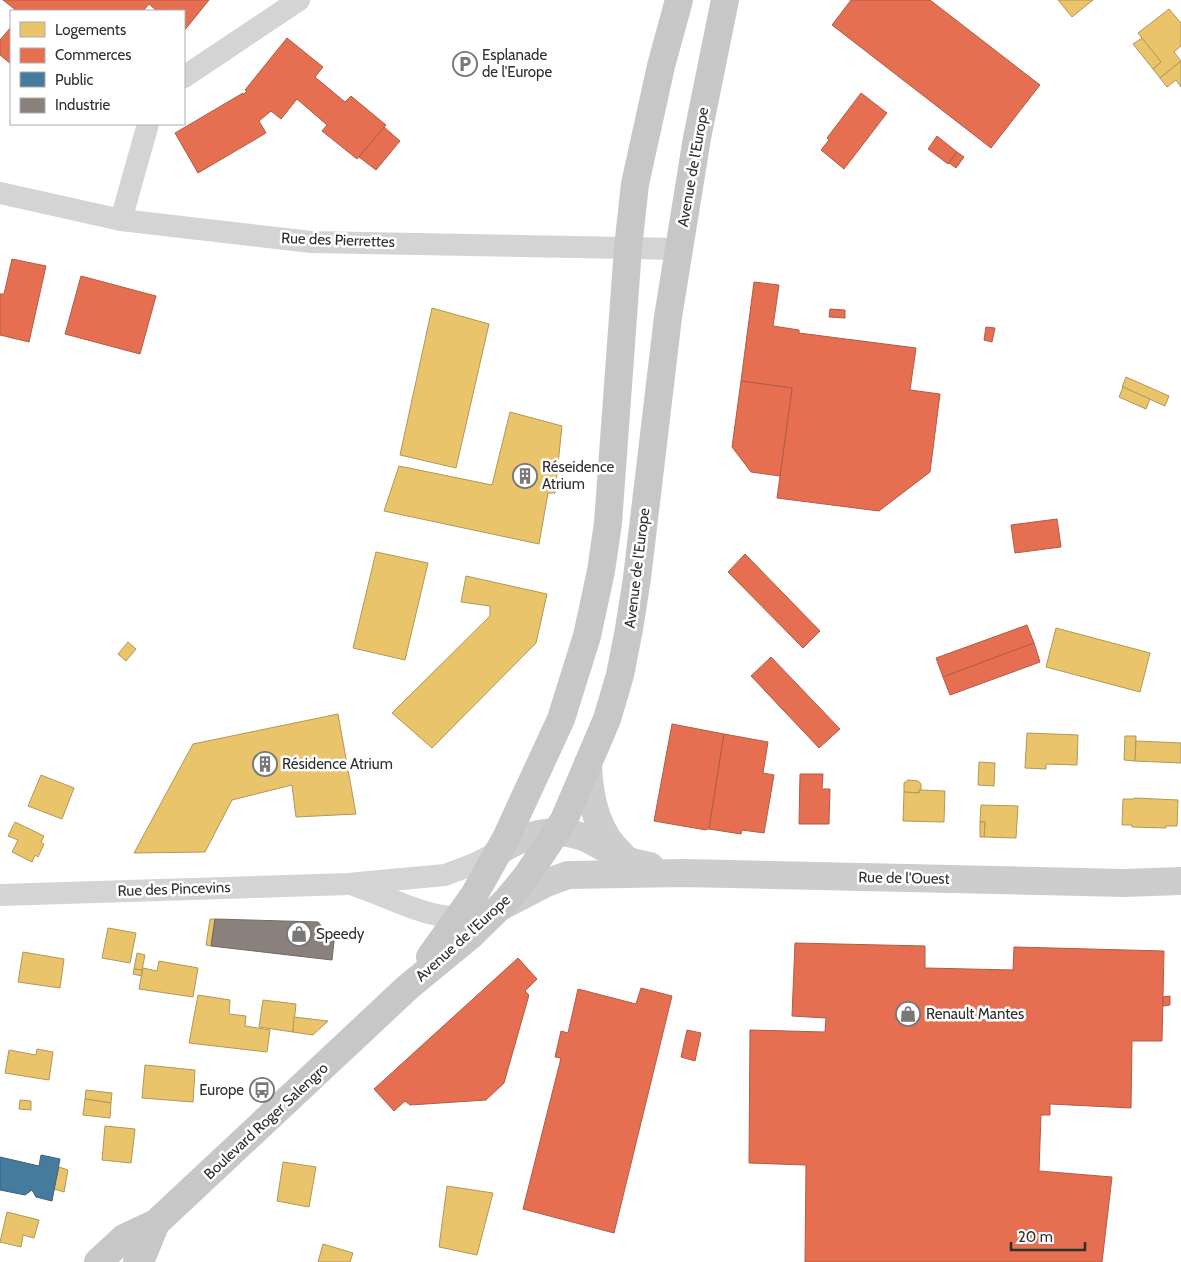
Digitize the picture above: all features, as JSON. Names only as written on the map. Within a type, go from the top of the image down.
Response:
[{"type":"main road","name":"Avenue de l'Europe","points":[[408,988],[478,912],[498,852],[532,784],[561,719],[588,636],[608,523],[628,248],[635,184],[678,0]]},
{"type":"main road","name":"Avenue de l'Europe","points":[[408,988],[430,958],[478,912],[526,877],[546,839],[567,813],[607,719],[620,675],[629,629],[637,578],[668,317],[697,138],[725,0]]},
{"type":"main road","points":[[588,764],[590,790],[594,808],[607,838],[617,851],[629,861]]},
{"type":"main road","points":[[532,784],[531,807],[533,821],[546,839],[552,860],[568,875]]},
{"type":"main road","points":[[498,852],[523,838],[582,837],[629,861],[683,873]]},
{"type":"main road","points":[[478,912],[568,875],[683,873]]},
{"type":"main road","name":"Rue de l'Ouest","points":[[683,873],[1124,883],[1181,881]]},
{"type":"main road","name":"Rue de l'Ouest","points":[[1124,883],[1181,888]]},
{"type":"main road","name":"Boulevard Roger Salengro","points":[[137,1262],[142,1257],[156,1223],[408,988]]},
{"type":"main road","points":[[98,1262],[124,1238],[156,1223]]},
{"type":"street","points":[[185,76],[299,0]]},
{"type":"street","points":[[121,220],[148,125]]},
{"type":"street","name":"Rue des Pierrettes","points":[[0,193],[121,220],[312,242],[680,250]]},
{"type":"street","name":"Rue des Pincevins","points":[[0,896],[348,884],[445,875],[498,852]]},
{"type":"street","points":[[445,875],[478,912]]},
{"type":"street","points":[[348,884],[422,912],[478,912]]},
{"type":"street","points":[[422,912],[432,930],[433,938],[430,958]]},
{"type":"building: Logements","points":[[1058,0],[1093,0],[1072,17]]},
{"type":"building: Logements","points":[[1169,9],[1181,23],[1181,46],[1174,52],[1181,61],[1160,78],[1153,69],[1161,62],[1138,33]]},
{"type":"building: Logements","points":[[1142,38],[1161,62],[1153,69],[1133,44]]},
{"type":"building: Logements","points":[[1181,61],[1181,87],[1176,80],[1167,87],[1160,78]]},
{"type":"building: Logements","points":[[432,308],[489,324],[456,468],[400,455]]},
{"type":"building: Logements","points":[[1126,377],[1169,396],[1165,406],[1122,387]]},
{"type":"building: Logements","points":[[1123,387],[1150,399],[1146,409],[1119,397]]},
{"type":"building: Logements","name":"Réseidence Atrium","points":[[510,412],[562,426],[555,493],[548,493],[539,544],[384,511],[399,466],[492,485]]},
{"type":"building: Logements","points":[[376,552],[428,563],[405,660],[353,648]]},
{"type":"building: Logements","points":[[466,576],[547,594],[536,643],[432,748],[392,713],[490,616],[490,606],[461,602]]},
{"type":"building: Logements","points":[[1056,628],[1150,653],[1140,692],[1046,667]]},
{"type":"building: Logements","points":[[128,642],[136,649],[126,661],[118,654]]},
{"type":"building: Logements","name":"Résidence Atrium","points":[[338,714],[356,814],[296,817],[292,785],[232,800],[205,852],[134,853],[193,744]]},
{"type":"building: Logements","points":[[1027,733],[1078,735],[1077,765],[1046,764],[1046,769],[1025,768]]},
{"type":"building: Logements","points":[[1125,736],[1136,736],[1135,761],[1124,760]]},
{"type":"building: Logements","points":[[1136,741],[1181,743],[1181,763],[1135,761]]},
{"type":"building: Logements","points":[[979,762],[995,763],[994,786],[978,785]]},
{"type":"building: Logements","points":[[41,775],[74,788],[62,819],[28,806]]},
{"type":"building: Logements","points":[[908,780],[918,781],[921,784],[919,793],[904,792],[904,783]]},
{"type":"building: Logements","points":[[919,790],[945,791],[944,822],[903,821],[904,792],[919,793]]},
{"type":"building: Logements","points":[[1123,799],[1178,800],[1177,826],[1166,826],[1166,828],[1122,825]]},
{"type":"building: Logements","points":[[981,805],[1018,806],[1016,838],[984,837],[985,822],[980,822]]},
{"type":"building: Logements","points":[[15,822],[44,836],[41,842],[44,844],[38,857],[35,855],[32,862],[12,852],[18,840],[8,836]]},
{"type":"building: Logements","points":[[980,822],[985,822],[984,837],[980,837]]},
{"type":"building: Logements","points":[[210,919],[215,919],[211,946],[206,945]]},
{"type":"building: Logements","points":[[108,928],[136,933],[130,963],[102,958]]},
{"type":"building: Logements","points":[[23,952],[64,959],[60,988],[18,982]]},
{"type":"building: Logements","points":[[137,953],[145,955],[142,970],[134,969]]},
{"type":"building: Logements","points":[[159,961],[198,968],[193,997],[139,989],[143,968],[157,971]]},
{"type":"building: Logements","points":[[134,969],[142,970],[141,976],[133,974]]},
{"type":"building: Logements","points":[[198,995],[230,1000],[229,1014],[246,1016],[245,1026],[270,1030],[267,1052],[189,1043]]},
{"type":"building: Logements","points":[[263,1000],[296,1004],[293,1032],[259,1027]]},
{"type":"building: Logements","points":[[294,1017],[328,1021],[313,1035],[293,1032]]},
{"type":"building: Logements","points":[[37,1049],[53,1052],[49,1080],[5,1073],[9,1050],[36,1055]]},
{"type":"building: Logements","points":[[145,1065],[195,1070],[193,1102],[142,1098]]},
{"type":"building: Logements","points":[[86,1090],[112,1093],[111,1103],[85,1099]]},
{"type":"building: Logements","points":[[85,1099],[111,1103],[110,1118],[83,1115]]},
{"type":"building: Logements","points":[[20,1100],[31,1101],[31,1110],[19,1109]]},
{"type":"building: Logements","points":[[105,1126],[135,1129],[131,1163],[102,1160]]},
{"type":"building: Logements","points":[[283,1162],[316,1167],[309,1207],[277,1201]]},
{"type":"building: Logements","points":[[59,1167],[68,1170],[64,1192],[54,1189]]},
{"type":"building: Logements","points":[[447,1186],[493,1193],[477,1255],[439,1247]]},
{"type":"building: Logements","points":[[7,1212],[39,1220],[34,1238],[23,1235],[21,1247],[0,1242]]},
{"type":"building: Logements","points":[[323,1244],[353,1253],[350,1262],[318,1262]]},
{"type":"building: Commerces","points":[[3,0],[209,0],[185,30],[185,10],[156,10],[149,4],[144,10],[16,10]]},
{"type":"building: Commerces","points":[[851,0],[930,0],[1040,85],[991,148],[832,25]]},
{"type":"building: Commerces","points":[[10,28],[10,63],[0,55],[0,40]]},
{"type":"building: Commerces","points":[[287,38],[323,67],[315,77],[345,102],[351,96],[386,125],[357,159],[322,131],[327,125],[297,99],[281,119],[271,111],[259,121],[266,133],[198,173],[175,133],[243,93],[243,95]]},
{"type":"building: Commerces","points":[[861,93],[887,113],[844,169],[821,150],[829,140],[827,138]]},
{"type":"building: Commerces","points":[[384,127],[400,141],[376,170],[359,157]]},
{"type":"building: Commerces","points":[[937,136],[957,152],[948,164],[928,149]]},
{"type":"building: Commerces","points":[[957,152],[964,157],[956,168],[949,163]]},
{"type":"building: Commerces","points":[[12,259],[46,266],[29,342],[0,335],[0,294],[4,294]]},
{"type":"building: Commerces","points":[[81,276],[156,296],[140,354],[65,334]]},
{"type":"building: Commerces","points":[[754,282],[779,285],[773,326],[799,330],[799,333],[916,348],[910,390],[940,394],[930,472],[879,511],[777,498],[792,388],[741,381]]},
{"type":"building: Commerces","points":[[830,309],[845,310],[845,318],[829,317]]},
{"type":"building: Commerces","points":[[986,327],[995,328],[992,342],[984,340]]},
{"type":"building: Commerces","points":[[741,381],[792,388],[780,476],[751,472],[732,447]]},
{"type":"building: Commerces","points":[[1057,519],[1061,547],[1015,553],[1011,525]]},
{"type":"building: Commerces","points":[[745,554],[820,631],[803,648],[728,572]]},
{"type":"building: Commerces","points":[[1027,625],[1034,643],[943,677],[936,658]]},
{"type":"building: Commerces","points":[[1034,643],[1040,662],[950,695],[943,677]]},
{"type":"building: Commerces","points":[[771,657],[840,729],[819,748],[751,676]]},
{"type":"building: Commerces","points":[[672,724],[724,734],[709,829],[654,821]]},
{"type":"building: Commerces","points":[[724,734],[768,742],[763,773],[774,775],[764,833],[742,830],[741,834],[709,829]]},
{"type":"building: Commerces","points":[[800,774],[823,774],[822,789],[830,789],[829,824],[799,824]]},
{"type":"building: Commerces","points":[[795,943],[925,946],[925,968],[1013,970],[1014,947],[1164,951],[1162,1041],[1132,1041],[1131,1108],[1050,1104],[1050,1115],[1041,1115],[1039,1171],[1112,1177],[1102,1262],[805,1262],[806,1165],[749,1163],[750,1030],[825,1032],[826,1018],[792,1016]]},
{"type":"building: Commerces","points":[[518,958],[537,979],[525,991],[529,995],[504,1083],[486,1100],[410,1105],[405,1101],[394,1111],[374,1089]]},
{"type":"building: Commerces","points":[[641,988],[672,996],[614,1233],[523,1209],[561,1058],[555,1057],[561,1031],[568,1033],[578,989],[636,1004]]},
{"type":"building: Commerces","points":[[1170,996],[1170,1005],[1163,1006],[1163,997]]},
{"type":"building: Commerces","points":[[687,1030],[701,1033],[695,1061],[681,1057]]},
{"type":"building: Public","points":[[41,1155],[60,1159],[52,1201],[36,1197],[32,1190],[25,1195],[0,1190],[0,1157],[39,1166]]},
{"type":"building: Industrie","points":[[215,919],[318,922],[334,941],[332,960],[211,946]]},
{"type":"place","name":"Esplanade de l'Europe","points":[[465,64]]},
{"type":"place","name":"Réseidence Atrium","points":[[525,476]]},
{"type":"place","name":"Résidence Atrium","points":[[265,764]]},
{"type":"place","name":"Speedy","points":[[299,934]]},
{"type":"place","name":"Renault Mantes","points":[[908,1014]]},
{"type":"place","name":"Europe","points":[[262,1090]]}]
